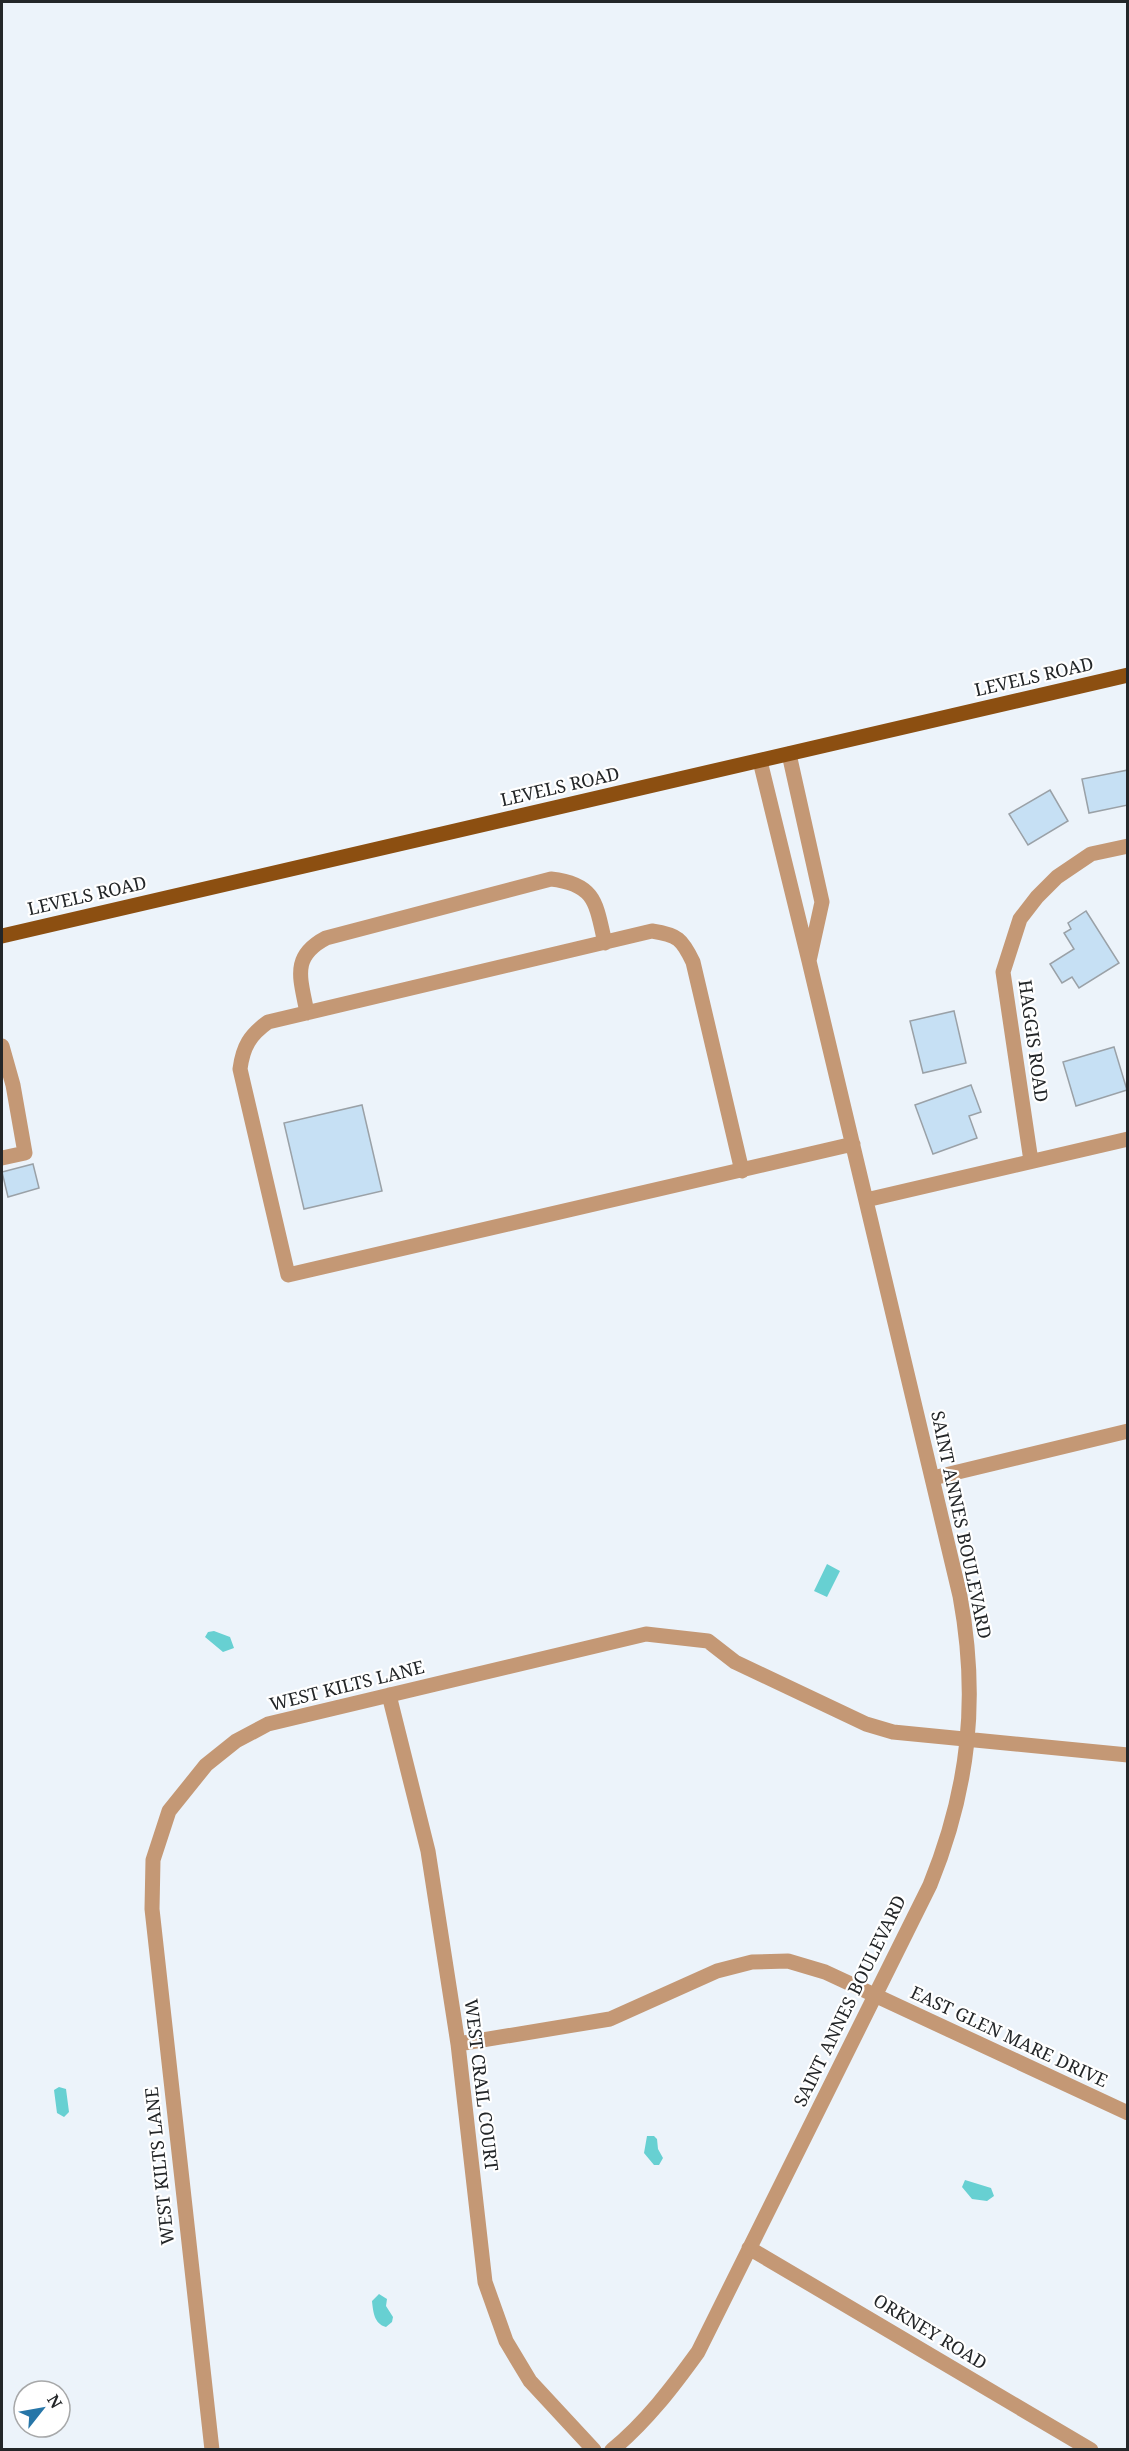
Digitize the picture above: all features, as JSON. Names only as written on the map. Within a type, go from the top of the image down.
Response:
[{"type":"main road","name":"LEVELS ROAD","points":[[2,936],[1128,675]]},
{"type":"street","name":"SAINT ANNES BOULEVARD","points":[[789,754],[822,902],[809,961]]},
{"type":"street","name":"SAINT ANNES BOULEVARD","points":[[612,2450],[631,2434],[670,2391],[698,2352],[875,1996],[942,1854],[961,1784],[971,1707],[967,1634],[933,1478],[760,761]]},
{"type":"street","name":"HAGGIS ROAD","points":[[1031,1161],[1003,972],[1011,945],[1020,919],[1057,877],[1091,854],[1128,846]]},
{"type":"street","points":[[307,1013],[300,970],[303,955],[311,945],[326,938],[551,879],[570,881],[586,890],[596,903],[604,942]]},
{"type":"street","points":[[742,1171],[693,962],[685,945],[673,934],[652,931],[268,1022],[253,1033],[243,1049],[240,1069],[288,1275],[742,1171],[853,1144]]},
{"type":"street","points":[[2,1046],[13,1085],[25,1153],[2,1158]]},
{"type":"street","points":[[866,1200],[1128,1139]]},
{"type":"street","points":[[933,1478],[1128,1431]]},
{"type":"street","name":"WEST KILTS LANE","points":[[212,2450],[152,1909],[153,1860],[169,1811],[206,1765],[236,1741],[268,1724],[646,1634],[708,1641],[735,1662],[866,1724],[893,1732],[1128,1755]]},
{"type":"street","name":"WEST CRAIL COURT","points":[[388,1695],[428,1851],[458,2044],[485,2282],[506,2341],[530,2381],[594,2450]]},
{"type":"street","name":"EAST GLEN MARE DRIVE","points":[[458,2044],[610,2019],[717,1971],[752,1962],[788,1961],[825,1972],[1128,2113]]},
{"type":"street","name":"ORKNEY ROAD","points":[[749,2248],[1090,2450]]},
{"type":"water","points":[[827,1564],[840,1571],[827,1597],[814,1591]]},
{"type":"water","points":[[214,1631],[230,1637],[234,1648],[223,1652],[205,1637],[208,1632]]},
{"type":"water","points":[[59,2087],[66,2089],[69,2112],[64,2117],[57,2113],[54,2090]]},
{"type":"water","points":[[647,2136],[654,2136],[657,2139],[658,2149],[663,2158],[659,2165],[654,2165],[644,2153]]},
{"type":"water","points":[[965,2180],[991,2188],[994,2196],[987,2201],[972,2199],[962,2187]]},
{"type":"water","points":[[379,2294],[387,2299],[386,2306],[393,2317],[392,2322],[386,2327],[379,2323],[374,2313],[372,2301]]},
{"type":"building","points":[[1128,770],[1128,805],[1089,813],[1082,779]]},
{"type":"building","points":[[1050,790],[1068,821],[1028,845],[1009,814]]},
{"type":"building","points":[[1086,911],[1119,963],[1079,988],[1072,977],[1062,983],[1050,964],[1074,949],[1064,933],[1071,929],[1068,923]]},
{"type":"building","points":[[954,1011],[966,1063],[923,1073],[910,1021]]},
{"type":"building","points":[[1114,1047],[1127,1090],[1076,1106],[1063,1062]]},
{"type":"building","points":[[971,1085],[981,1112],[969,1116],[977,1138],[933,1154],[915,1105]]},
{"type":"building","points":[[362,1105],[382,1191],[304,1209],[284,1123]]},
{"type":"building","points":[[33,1164],[39,1188],[8,1197],[2,1172]]}]
